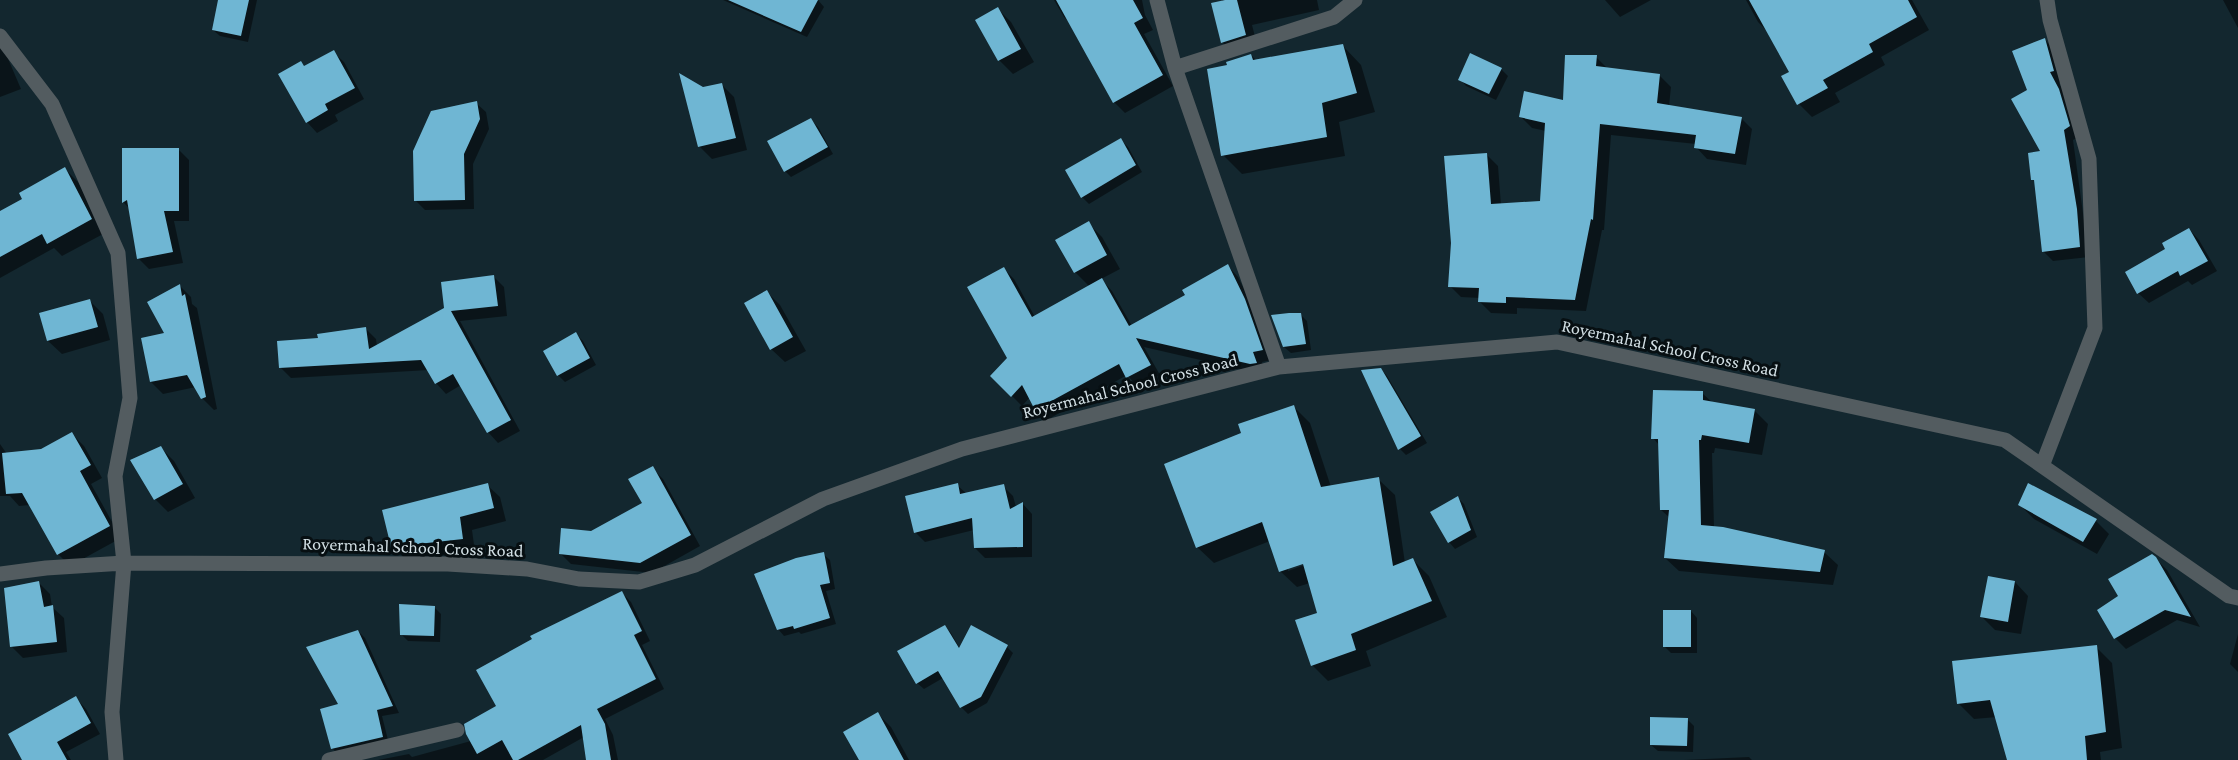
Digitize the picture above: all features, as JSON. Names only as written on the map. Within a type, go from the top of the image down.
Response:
[{"type":"street","points":[[1157,0],[1175,68],[1279,367]]},
{"type":"street","points":[[1175,68],[1334,18],[1355,0]]},
{"type":"street","points":[[2042,466],[2095,328],[2089,159],[2050,20],[2047,0]]},
{"type":"street","points":[[0,36],[52,104],[118,253],[130,398],[115,476],[124,563],[112,712],[116,760]]},
{"type":"street","name":"Royermahal School Cross Road","points":[[0,574],[46,568],[124,563],[448,564],[527,569],[579,579],[639,582],[695,565],[823,499],[962,449],[1279,367],[1557,342],[2005,440],[2229,596],[2238,598]]},
{"type":"street","points":[[329,760],[457,730]]},
{"type":"building","points":[[218,0],[249,0],[241,36],[212,30]]},
{"type":"building","points":[[728,0],[818,0],[801,32]]},
{"type":"building","points":[[1056,0],[1133,0],[1143,18],[1134,23],[1163,75],[1113,103]]},
{"type":"building","points":[[1237,0],[1246,35],[1221,43],[1211,3]]},
{"type":"building","points":[[1749,0],[1908,0],[1917,17],[1869,44],[1873,52],[1823,80],[1828,88],[1797,105],[1781,76],[1789,72]]},
{"type":"building","points":[[998,7],[1021,49],[998,61],[975,20]]},
{"type":"building","points":[[2045,38],[2054,71],[2050,72],[2059,89],[2070,126],[2064,130],[2077,209],[2080,247],[2042,252],[2034,180],[2031,180],[2028,153],[2040,151],[2011,99],[2027,90],[2012,51]]},
{"type":"building","points":[[1343,44],[1357,93],[1322,103],[1327,137],[1221,156],[1207,69],[1227,65],[1226,62],[1251,54],[1253,60]]},
{"type":"building","points":[[334,50],[355,88],[325,104],[328,110],[306,123],[278,74],[301,61],[304,66]]},
{"type":"building","points":[[1470,53],[1502,68],[1489,94],[1458,80]]},
{"type":"building","points":[[1565,55],[1597,55],[1596,66],[1660,74],[1657,103],[1742,117],[1735,154],[1694,148],[1696,135],[1600,124],[1593,220],[1591,219],[1575,300],[1506,297],[1506,303],[1478,302],[1479,288],[1448,287],[1451,243],[1444,156],[1487,153],[1491,204],[1540,201],[1545,123],[1519,117],[1524,91],[1563,100]]},
{"type":"building","points":[[679,73],[703,87],[722,83],[736,138],[698,147]]},
{"type":"building","points":[[477,101],[480,119],[464,154],[465,200],[414,201],[413,151],[431,111]]},
{"type":"building","points":[[811,118],[828,147],[784,172],[767,141]]},
{"type":"building","points":[[1121,138],[1136,165],[1081,198],[1065,170]]},
{"type":"building","points":[[122,148],[179,148],[179,211],[164,211],[173,252],[137,259],[127,200],[122,203]]},
{"type":"building","points":[[65,167],[92,219],[47,244],[42,234],[0,257],[0,211],[22,199],[19,193]]},
{"type":"building","points":[[1089,221],[1107,255],[1074,273],[1055,240]]},
{"type":"building","points":[[2189,228],[2208,261],[2180,276],[2178,271],[2137,294],[2125,272],[2165,249],[2162,243]]},
{"type":"building","points":[[1228,264],[1245,299],[1263,350],[1253,352],[1257,363],[1250,364],[1136,338],[1151,365],[1126,378],[1119,364],[1035,410],[1022,385],[1011,397],[990,376],[1007,358],[967,287],[1004,267],[1032,317],[1102,278],[1129,326],[1185,295],[1182,290]]},
{"type":"building","points":[[494,275],[498,306],[451,311],[511,420],[487,433],[453,374],[435,384],[421,360],[279,368],[277,341],[318,338],[317,334],[366,327],[369,349],[444,308],[441,282]]},
{"type":"building","points":[[180,284],[182,296],[185,294],[206,397],[201,399],[187,375],[150,382],[141,338],[164,333],[147,302]]},
{"type":"building","points":[[767,290],[793,337],[770,350],[744,303]]},
{"type":"building","points":[[90,299],[98,327],[47,341],[39,313]]},
{"type":"building","points":[[1301,313],[1306,344],[1283,347],[1271,315]]},
{"type":"building","points":[[576,332],[590,358],[557,376],[543,351]]},
{"type":"building","points":[[1381,368],[1421,436],[1398,450],[1361,370]]},
{"type":"building","points":[[1653,390],[1703,391],[1703,400],[1755,409],[1749,443],[1702,435],[1699,440],[1701,525],[1723,527],[1825,550],[1820,572],[1664,558],[1669,510],[1660,510],[1658,439],[1651,439]]},
{"type":"building","points":[[1294,405],[1321,487],[1379,477],[1393,566],[1413,558],[1432,601],[1351,634],[1356,650],[1311,666],[1295,620],[1317,613],[1303,564],[1279,572],[1262,522],[1196,548],[1164,464],[1241,433],[1238,424]]},
{"type":"building","points":[[72,432],[91,465],[80,471],[110,526],[57,555],[22,493],[6,494],[2,453],[41,449]]},
{"type":"building","points":[[161,446],[183,484],[154,500],[130,460]]},
{"type":"building","points":[[653,466],[691,535],[640,563],[559,554],[561,528],[591,531],[642,503],[628,479]]},
{"type":"building","points":[[488,483],[494,508],[460,517],[463,539],[391,547],[382,510]]},
{"type":"building","points":[[958,483],[960,494],[1004,484],[1010,509],[1023,502],[1023,547],[974,548],[972,518],[914,533],[905,496]]},
{"type":"building","points":[[2028,483],[2097,519],[2083,542],[2018,505]]},
{"type":"building","points":[[1458,496],[1471,530],[1448,543],[1430,512]]},
{"type":"building","points":[[824,552],[830,583],[820,585],[830,618],[794,629],[793,626],[777,630],[754,574],[796,558]]},
{"type":"building","points":[[2152,554],[2156,557],[2191,617],[2165,610],[2114,639],[2097,610],[2118,596],[2108,579]]},
{"type":"building","points":[[1988,576],[2015,581],[2008,622],[1980,617]]},
{"type":"building","points":[[39,581],[44,607],[53,605],[57,642],[10,647],[4,588]]},
{"type":"building","points":[[622,591],[642,631],[634,635],[656,679],[597,709],[605,724],[611,760],[586,760],[581,725],[518,760],[513,760],[502,740],[477,754],[466,734],[464,724],[496,706],[476,670],[532,639],[530,636]]},
{"type":"building","points":[[399,604],[435,606],[434,636],[400,635]]},
{"type":"building","points":[[1663,610],[1691,610],[1691,647],[1663,647]]},
{"type":"building","points":[[945,625],[959,648],[971,625],[1008,645],[981,697],[960,708],[938,671],[916,684],[897,651]]},
{"type":"building","points":[[358,630],[393,706],[377,710],[383,737],[331,749],[320,709],[338,704],[306,647]]},
{"type":"building","points":[[2097,645],[2106,732],[2085,736],[2087,760],[2007,760],[1990,700],[1957,704],[1952,661]]},
{"type":"building","points":[[76,696],[91,723],[57,742],[67,760],[22,760],[8,734]]},
{"type":"building","points":[[878,712],[904,760],[859,760],[843,732]]},
{"type":"building","points":[[1650,717],[1688,718],[1687,746],[1650,745]]}]
